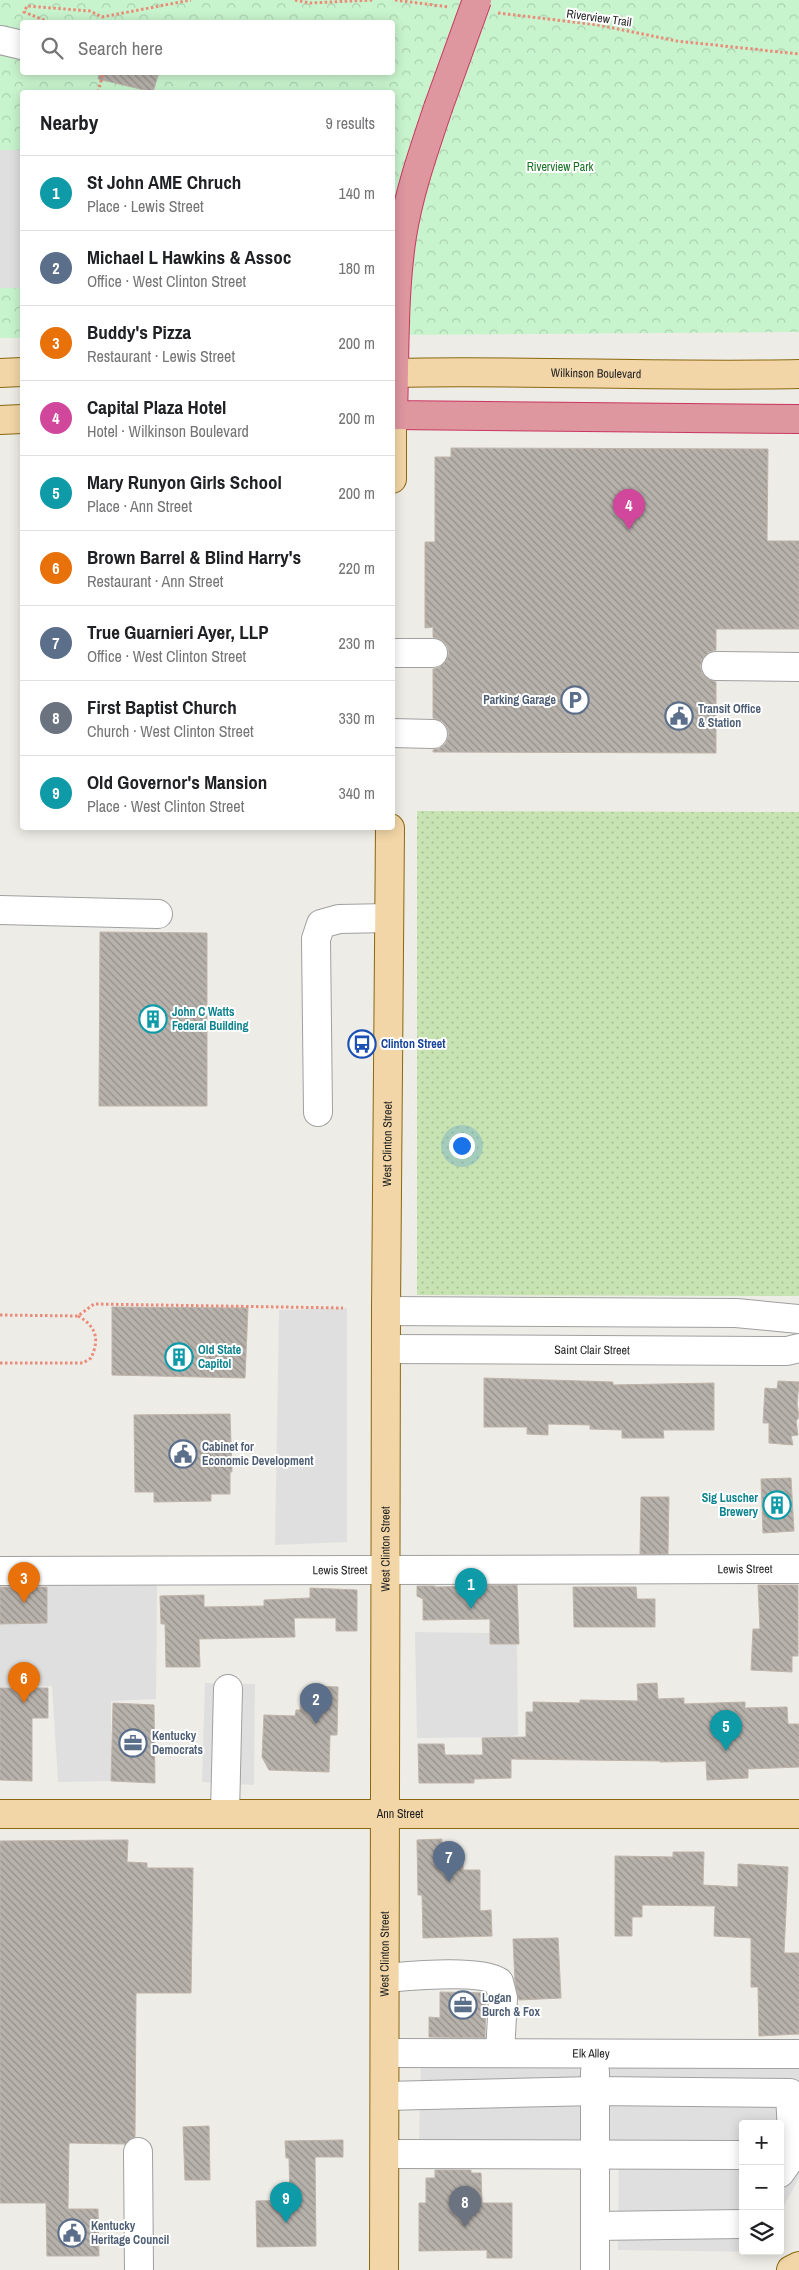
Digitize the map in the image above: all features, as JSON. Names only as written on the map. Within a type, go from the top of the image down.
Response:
[{"type":"highway","points":[[395,324],[397,275],[402,235],[414,185],[473,7]]},
{"type":"highway","points":[[395,415],[799,419]]},
{"type":"main road","points":[[0,372],[20,372]]},
{"type":"main road","name":"Wilkinson Boulevard","points":[[395,373],[799,374]]},
{"type":"main road","points":[[0,420],[20,419]]},
{"type":"main road","name":"West Clinton Street","points":[[384,2270],[386,1311],[390,830]]},
{"type":"main road","name":"Ann Street","points":[[0,1814],[385,1812],[799,1814]]},
{"type":"main road","points":[[791,2270],[799,2266]]},
{"type":"street","points":[[0,40],[20,45]]},
{"type":"street","points":[[395,653],[434,653]]},
{"type":"street","points":[[716,666],[799,667]]},
{"type":"street","points":[[395,733],[433,734]]},
{"type":"street","points":[[0,910],[158,914]]},
{"type":"street","points":[[318,1112],[316,939],[321,924],[339,919],[389,918]]},
{"type":"street","points":[[386,1311],[736,1313],[799,1319]]},
{"type":"street","name":"Saint Clair Street","points":[[386,1349],[787,1351],[799,1348]]},
{"type":"street","name":"Lewis Street","points":[[0,1571],[799,1569]]},
{"type":"street","points":[[225,1813],[228,1689]]},
{"type":"street","points":[[385,1978],[442,1975],[492,1977],[499,1982],[503,1998],[500,2053]]},
{"type":"street","name":"Elk Alley","points":[[384,2053],[799,2054]]},
{"type":"street","points":[[594,2054],[595,2270]]},
{"type":"street","points":[[385,2096],[595,2091],[790,2093],[784,2161]]},
{"type":"street","points":[[138,2152],[139,2270]]},
{"type":"street","points":[[384,2154],[739,2155]]},
{"type":"street","points":[[595,2226],[739,2224]]},
{"type":"path","points":[[44,20],[24,12],[26,6],[90,11],[102,17],[191,0]]},
{"type":"path","points":[[294,0],[310,3],[373,0]]},
{"type":"path","name":"Riverview Trail","points":[[395,0],[473,7],[598,25],[677,41],[799,54]]},
{"type":"path","points":[[99,90],[103,75]]},
{"type":"path","points":[[78,1316],[94,1304],[343,1308]]},
{"type":"path","points":[[0,1315],[78,1316],[88,1322],[94,1330],[96,1342],[91,1358],[83,1363],[0,1363]]},
{"type":"green space","name":"Riverview Park","points":[[0,0],[799,0],[799,332],[395,335],[395,90],[20,90],[20,338],[0,338]]},
{"type":"green space","points":[[417,811],[799,812],[799,1296],[417,1295]]},
{"type":"shaded area","points":[[0,150],[20,150],[20,288],[0,288]]},
{"type":"shaded area","points":[[347,1308],[347,1542],[275,1545],[279,1310]]},
{"type":"shaded area","points":[[157,1578],[156,1699],[111,1701],[111,1781],[58,1782],[52,1686],[0,1687],[0,1624],[47,1623],[47,1583]]},
{"type":"shaded area","points":[[415,1632],[490,1633],[490,1644],[517,1644],[518,1735],[510,1737],[417,1738]]},
{"type":"shaded area","points":[[205,1683],[255,1684],[254,1785],[202,1782]]},
{"type":"shaded area","points":[[421,2063],[799,2069],[799,2178],[784,2206],[784,2120],[739,2120],[739,2252],[618,2250],[619,2143],[419,2139]]},
{"type":"building","points":[[99,75],[158,75],[154,90],[145,90],[98,79]]},
{"type":"building","points":[[451,448],[768,449],[767,541],[799,541],[799,629],[716,629],[716,650],[709,652],[703,658],[700,666],[702,673],[708,679],[716,682],[716,753],[433,752],[433,750],[440,748],[446,743],[449,734],[447,727],[442,721],[433,718],[433,669],[440,667],[446,661],[449,653],[447,646],[441,640],[433,637],[433,627],[425,628],[425,542],[435,542],[435,457],[451,457]]},
{"type":"building","name":"John C Watts Federal Building","points":[[100,932],[207,933],[207,1106],[99,1106]]},
{"type":"building","name":"Old State Capitol","points":[[112,1307],[248,1308],[245,1378],[112,1375]]},
{"type":"building","points":[[484,1378],[613,1382],[613,1385],[714,1383],[714,1430],[663,1430],[664,1438],[622,1438],[622,1430],[590,1429],[590,1425],[548,1424],[548,1435],[527,1434],[527,1427],[484,1427]]},
{"type":"building","points":[[778,1381],[799,1382],[797,1404],[799,1417],[796,1421],[798,1435],[791,1436],[793,1445],[769,1443],[769,1423],[763,1423],[765,1388],[777,1389]]},
{"type":"building","name":"Cabinet for Economic Development","points":[[230,1414],[232,1472],[230,1472],[230,1494],[211,1494],[211,1501],[154,1502],[154,1492],[135,1492],[134,1415]]},
{"type":"building","name":"Sig Luscher Brewery","points":[[791,1478],[794,1531],[763,1533],[761,1479]]},
{"type":"building","points":[[641,1497],[669,1497],[668,1554],[640,1554]]},
{"type":"building","points":[[517,1585],[519,1644],[490,1644],[490,1619],[423,1620],[423,1599],[417,1596],[417,1586]]},
{"type":"building","points":[[758,1585],[798,1585],[798,1656],[792,1656],[792,1672],[751,1670],[753,1629],[760,1629]]},
{"type":"building","points":[[0,1587],[47,1587],[47,1623],[0,1624]]},
{"type":"building","points":[[573,1587],[636,1587],[637,1599],[655,1599],[655,1627],[574,1627]]},
{"type":"building","points":[[310,1588],[357,1590],[357,1631],[336,1631],[336,1618],[294,1618],[295,1637],[199,1639],[200,1667],[166,1667],[165,1624],[161,1624],[160,1596],[204,1595],[204,1607],[264,1606],[264,1600],[310,1598]]},
{"type":"building","points":[[657,1683],[658,1699],[684,1698],[684,1704],[745,1702],[745,1708],[787,1707],[788,1724],[799,1724],[799,1767],[748,1769],[748,1778],[707,1780],[706,1761],[511,1759],[511,1778],[474,1779],[474,1783],[419,1783],[418,1744],[444,1744],[445,1755],[483,1755],[482,1738],[526,1737],[526,1712],[533,1712],[533,1702],[580,1703],[580,1700],[638,1701],[637,1684]]},
{"type":"building","points":[[312,1686],[338,1687],[337,1735],[330,1735],[329,1772],[269,1770],[262,1757],[264,1715],[295,1716],[296,1710],[300,1710],[301,1694],[312,1694]]},
{"type":"building","points":[[0,1688],[48,1688],[48,1718],[32,1718],[32,1781],[0,1780]]},
{"type":"building","name":"Kentucky Democrats","points":[[113,1703],[154,1705],[155,1783],[111,1781]]},
{"type":"building","points":[[442,1839],[442,1857],[463,1857],[463,1870],[480,1870],[480,1911],[491,1910],[492,1936],[423,1938],[422,1895],[418,1895],[417,1840]]},
{"type":"building","points":[[128,1840],[127,1862],[147,1863],[147,1868],[193,1868],[191,1993],[136,1993],[135,2137],[125,2144],[69,2143],[68,2209],[98,2209],[99,2256],[47,2256],[46,2203],[0,2203],[0,1841]]},
{"type":"building","points":[[673,1852],[704,1852],[703,1885],[738,1887],[738,1864],[788,1867],[784,1953],[799,1953],[799,2034],[759,2036],[758,1987],[751,1987],[751,1938],[714,1936],[715,1906],[642,1905],[642,1917],[632,1917],[632,1936],[615,1936],[615,1856],[673,1857]]},
{"type":"building","points":[[558,1938],[561,1998],[519,2000],[515,1983],[513,1939]]},
{"type":"building","name":"Logan Burch & Fox","points":[[440,1992],[486,1993],[485,2038],[429,2037],[429,2017],[440,2018]]},
{"type":"building","points":[[209,2126],[210,2180],[185,2180],[183,2127]]},
{"type":"building","points":[[343,2140],[343,2157],[315,2157],[316,2246],[257,2247],[256,2201],[290,2200],[289,2158],[286,2158],[285,2141]]},
{"type":"building","points":[[435,2170],[471,2170],[471,2173],[481,2173],[482,2203],[512,2203],[512,2258],[487,2258],[487,2250],[419,2251],[419,2203],[426,2203],[426,2178],[435,2178]]},
{"type":"place","name":"Capital Plaza Hotel","points":[[629,530]]},
{"type":"place","name":"Parking Garage","points":[[575,700]]},
{"type":"place","name":"Transit Office & Station","points":[[679,716]]},
{"type":"place","name":"John C Watts Federal Building","points":[[153,1019]]},
{"type":"place","name":"Clinton Street","points":[[362,1044]]},
{"type":"place","name":"Old State Capitol","points":[[179,1357]]},
{"type":"place","name":"Cabinet for Economic Development","points":[[183,1454]]},
{"type":"place","name":"Sig Luscher Brewery","points":[[777,1505]]},
{"type":"place","name":"Buddy's Pizza","points":[[24,1603]]},
{"type":"place","name":"St John AME Chruch","points":[[471,1609]]},
{"type":"place","name":"Brown Barrel & Blind Harry's","points":[[24,1703]]},
{"type":"place","name":"Michael L Hawkins & Assoc","points":[[316,1724]]},
{"type":"place","name":"Kentucky Democrats","points":[[133,1743]]},
{"type":"place","name":"Mary Runyon Girls School","points":[[726,1751]]},
{"type":"place","name":"True Guarnieri Ayer, LLP","points":[[449,1882]]},
{"type":"place","name":"Logan Burch & Fox","points":[[463,2005]]},
{"type":"place","name":"Old Governor's Mansion","points":[[286,2223]]},
{"type":"place","name":"First Baptist Church","points":[[465,2227]]},
{"type":"place","name":"Kentucky Heritage Council","points":[[72,2233]]}]
